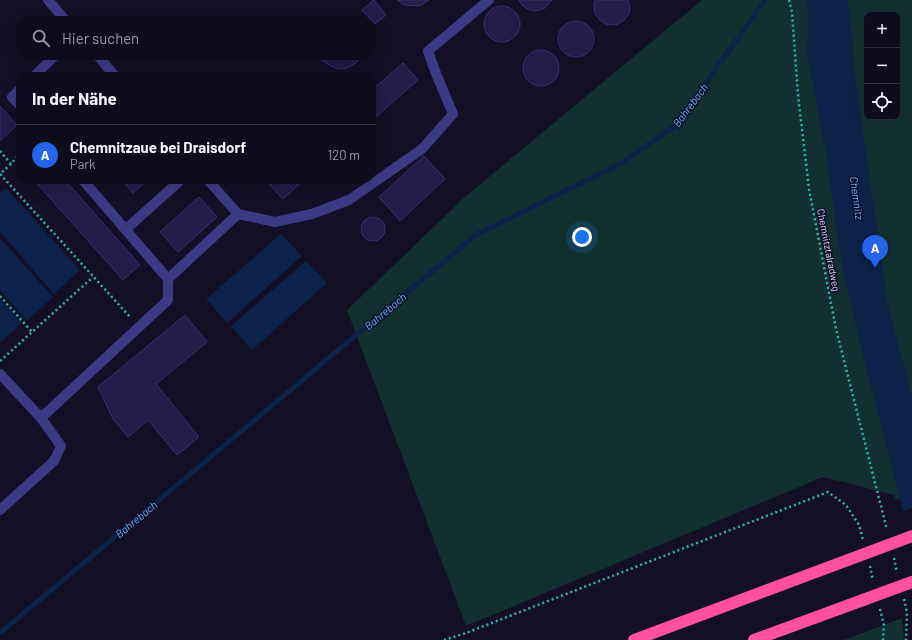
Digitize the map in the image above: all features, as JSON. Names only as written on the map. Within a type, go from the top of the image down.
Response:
[{"type":"highway","points":[[634,640],[912,536]]},
{"type":"highway","points":[[754,640],[912,582]]},
{"type":"lane","points":[[48,0],[62,16]]},
{"type":"lane","points":[[376,181],[422,149],[453,114],[428,51],[489,0]]},
{"type":"lane","points":[[38,72],[51,60]]},
{"type":"lane","points":[[101,60],[112,72]]},
{"type":"lane","points":[[16,93],[12,97],[16,101]]},
{"type":"lane","points":[[41,418],[168,300],[168,278],[86,184]]},
{"type":"lane","points":[[126,229],[176,184]]},
{"type":"lane","points":[[211,184],[238,214],[275,222],[312,214],[349,200],[372,184]]},
{"type":"lane","points":[[168,278],[238,214]]},
{"type":"lane","points":[[0,374],[41,418],[61,446],[54,461],[0,510]]},
{"type":"path","name":"Chemnitztalradweg","points":[[789,0],[792,12],[798,95],[809,189],[836,329],[887,530]]},
{"type":"path","points":[[0,151],[11,164]]},
{"type":"path","points":[[16,158],[0,174],[139,327]]},
{"type":"path","points":[[0,361],[93,277]]},
{"type":"path","points":[[0,296],[32,332]]},
{"type":"path","points":[[444,640],[466,633],[828,492],[846,505],[859,525]]},
{"type":"path","points":[[892,553],[898,575]]},
{"type":"path","points":[[903,598],[907,613],[906,640]]},
{"type":"green space","points":[[702,0],[912,0],[912,494],[896,500],[894,495],[823,477],[466,626],[347,310],[466,196]]},
{"type":"green space","points":[[902,618],[904,640],[844,640]]},
{"type":"water","name":"Chemnitz","points":[[806,0],[848,0],[856,83],[888,306],[912,397],[912,549],[859,339],[841,260],[826,153],[807,54],[809,12]]},
{"type":"water","points":[[6,188],[80,270],[54,294],[0,232],[0,193]]},
{"type":"water","points":[[281,234],[302,256],[227,323],[206,299]]},
{"type":"water","points":[[0,238],[53,297],[27,321],[0,290]]},
{"type":"water","points":[[306,261],[327,283],[252,350],[231,326]]},
{"type":"water","points":[[0,299],[22,323],[0,343]]},
{"type":"pier","points":[[912,508],[912,551],[910,549],[901,512]]},
{"type":"building","points":[[374,0],[386,15],[376,23],[376,16],[368,16],[362,10]]},
{"type":"building","points":[[397,0],[429,0],[416,6],[405,5]]},
{"type":"building","points":[[519,0],[552,0],[545,8],[533,11],[523,6]]},
{"type":"building","points":[[595,0],[628,0],[630,8],[629,14],[618,24],[606,24],[595,14]]},
{"type":"building","points":[[505,6],[515,11],[519,17],[519,31],[515,37],[509,41],[499,42],[489,37],[485,31],[484,21],[489,11],[495,7]]},
{"type":"building","points":[[580,21],[589,26],[593,32],[593,46],[589,52],[580,57],[572,57],[563,52],[559,46],[558,35],[563,26],[569,22]]},
{"type":"building","points":[[545,50],[554,55],[558,61],[558,75],[554,81],[545,86],[537,86],[528,81],[524,75],[523,64],[528,55],[534,51]]},
{"type":"building","points":[[322,60],[358,60],[344,69],[338,69]]},
{"type":"building","points":[[403,63],[418,80],[376,117],[376,87]]},
{"type":"building","points":[[0,106],[16,124],[16,126],[0,141]]},
{"type":"building","points":[[424,156],[445,179],[400,221],[379,197]]},
{"type":"building","points":[[37,184],[68,184],[140,265],[123,280]]},
{"type":"building","points":[[125,184],[143,184],[133,193]]},
{"type":"building","points":[[269,184],[300,184],[283,199]]},
{"type":"building","points":[[199,197],[217,217],[178,252],[160,232]]},
{"type":"building","points":[[373,217],[381,221],[385,229],[381,237],[373,241],[365,237],[361,229],[365,221]]},
{"type":"building","points":[[185,315],[207,342],[156,384],[199,437],[177,455],[148,420],[128,437],[113,419],[98,387]]},
{"type":"waterway","name":"Bahrebach","points":[[0,633],[477,234],[618,165],[675,126],[765,0]]},
{"type":"place","name":"Chemnitzaue bei Draisdorf","points":[[875,268]]}]
